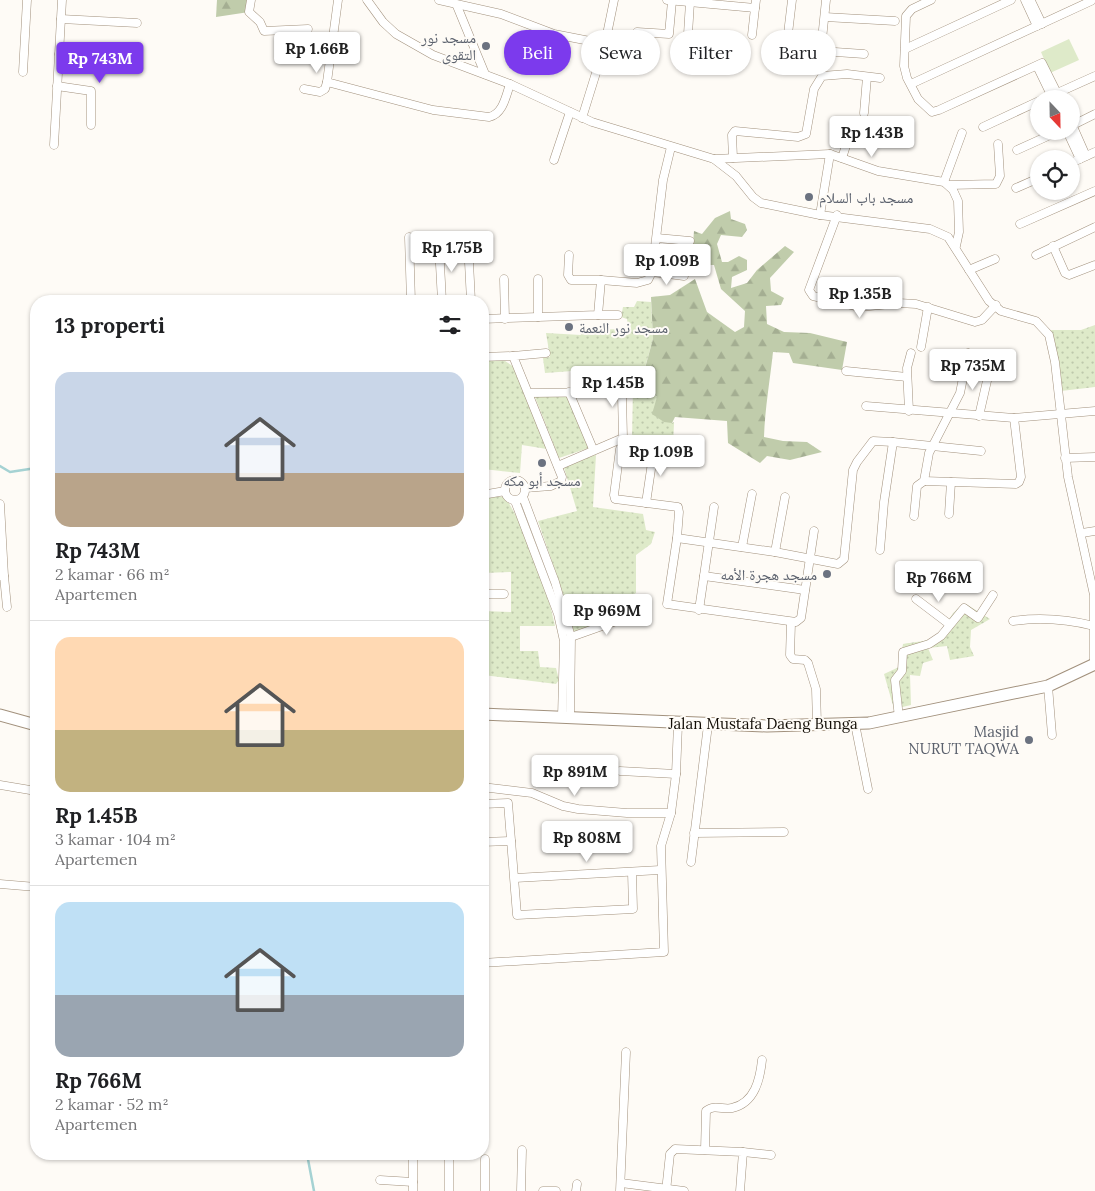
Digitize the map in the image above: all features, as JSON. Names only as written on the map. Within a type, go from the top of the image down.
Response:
[{"type":"main road","name":"Jalan Mustafa Daeng Bunga","points":[[489,714],[678,724],[855,724],[899,718],[1048,686],[1095,664]]},
{"type":"main road","points":[[0,714],[30,723]]},
{"type":"street","points":[[23,72],[26,0]]},
{"type":"street","points":[[54,145],[62,0]]},
{"type":"street","points":[[252,0],[249,12],[260,22],[264,30],[308,30]]},
{"type":"street","points":[[304,89],[320,92],[325,89],[338,0]]},
{"type":"street","points":[[367,0],[383,22],[396,34],[433,55],[510,84],[582,118],[714,159],[830,154],[878,171],[946,183],[996,184],[1000,176],[998,144]]},
{"type":"street","points":[[439,0],[457,6],[501,14],[554,34],[581,39]]},
{"type":"street","points":[[608,30],[614,0]]},
{"type":"street","points":[[667,0],[755,4],[752,35]]},
{"type":"street","points":[[660,33],[669,34],[672,0]]},
{"type":"street","points":[[789,30],[792,0]]},
{"type":"street","points":[[823,30],[826,0]]},
{"type":"street","points":[[931,0],[908,12],[906,16],[904,66],[918,99],[932,112],[1041,65],[1050,90]]},
{"type":"street","points":[[905,49],[1010,0]]},
{"type":"street","points":[[1025,0],[1039,25]]},
{"type":"street","points":[[1031,0],[1039,25]]},
{"type":"street","points":[[911,84],[1091,1]]},
{"type":"street","points":[[688,30],[690,2]]},
{"type":"street","points":[[457,6],[484,74]]},
{"type":"street","points":[[824,17],[895,22]]},
{"type":"street","points":[[61,19],[137,24]]},
{"type":"street","points":[[836,52],[864,54]]},
{"type":"street","points":[[59,54],[88,56]]},
{"type":"street","points":[[733,158],[732,135],[736,131],[798,137],[806,134],[814,89],[822,76],[847,74],[880,78]]},
{"type":"street","points":[[582,118],[595,75]]},
{"type":"street","points":[[1067,90],[1095,76]]},
{"type":"street","points":[[864,113],[867,77]]},
{"type":"street","points":[[327,82],[433,110],[489,117],[495,115],[501,108],[510,84]]},
{"type":"street","points":[[57,86],[91,91],[91,125]]},
{"type":"street","points":[[984,127],[1030,105]]},
{"type":"street","points":[[554,160],[570,112]]},
{"type":"street","points":[[1080,121],[1095,114]]},
{"type":"street","points":[[842,158],[852,127]]},
{"type":"street","points":[[946,183],[962,133]]},
{"type":"street","points":[[1017,150],[1039,140]]},
{"type":"street","points":[[1076,140],[1083,157]]},
{"type":"street","points":[[569,255],[568,275],[570,280],[641,283],[648,280],[652,272],[663,180],[671,147]]},
{"type":"street","points":[[1080,158],[1095,152]]},
{"type":"street","points":[[820,214],[830,154]]},
{"type":"street","points":[[714,159],[736,176],[753,197],[761,203],[940,232],[948,237],[956,246],[989,301],[1002,311],[1036,321],[1046,330],[1055,362],[1068,477],[1082,533],[1094,595],[1095,664]]},
{"type":"street","points":[[1016,188],[1030,182]]},
{"type":"street","points":[[946,183],[958,201],[959,232],[956,246]]},
{"type":"street","points":[[1020,224],[1094,192]]},
{"type":"street","points":[[836,216],[810,288],[811,294],[860,308],[899,303],[928,307],[978,322],[996,305]]},
{"type":"street","points":[[1036,255],[1095,227]]},
{"type":"street","points":[[409,238],[412,295]]},
{"type":"street","points":[[657,238],[690,241]]},
{"type":"street","points":[[468,243],[471,295]]},
{"type":"street","points":[[439,246],[442,295]]},
{"type":"street","points":[[1054,246],[1069,275],[1095,265]]},
{"type":"street","points":[[969,270],[995,259]]},
{"type":"street","points":[[652,272],[684,276]]},
{"type":"street","points":[[504,279],[505,319]]},
{"type":"street","points":[[538,280],[538,317]]},
{"type":"street","points":[[598,315],[601,280]]},
{"type":"street","points":[[921,347],[928,307]]},
{"type":"street","points":[[489,319],[618,315]]},
{"type":"street","points":[[489,357],[546,353]]},
{"type":"street","points":[[908,411],[907,377],[911,353]]},
{"type":"street","points":[[924,481],[926,460],[960,392],[968,353]]},
{"type":"street","points":[[513,356],[530,393],[562,477],[561,481],[551,486],[525,488]]},
{"type":"street","points":[[846,370],[907,377]]},
{"type":"street","points":[[979,416],[988,372]]},
{"type":"street","points":[[570,392],[594,449]]},
{"type":"street","points":[[530,393],[617,392],[622,395],[624,436],[558,466]]},
{"type":"street","points":[[866,406],[908,411],[1014,418],[1095,411]]},
{"type":"street","points":[[914,516],[917,486],[924,481],[1016,484],[1019,482],[1021,477],[1014,418]]},
{"type":"street","points":[[676,538],[775,552],[838,564],[844,560],[855,465],[874,441],[981,451]]},
{"type":"street","points":[[880,550],[884,502],[893,442]]},
{"type":"street","points":[[646,503],[654,448]]},
{"type":"street","points":[[620,449],[614,497],[617,500],[678,508],[667,604],[791,623],[796,622],[801,618],[814,531]]},
{"type":"street","points":[[1065,458],[1095,457]]},
{"type":"street","points":[[519,499],[509,499],[505,491],[507,483],[512,480],[520,481],[525,488]]},
{"type":"street","points":[[949,514],[951,482]]},
{"type":"street","points":[[525,488],[519,499],[558,614],[564,641],[567,698]]},
{"type":"street","points":[[489,494],[505,491]]},
{"type":"street","points":[[742,547],[752,494]]},
{"type":"street","points":[[775,552],[785,497]]},
{"type":"street","points":[[519,499],[555,582],[571,637],[566,718]]},
{"type":"street","points":[[0,504],[2,576],[7,607]]},
{"type":"street","points":[[699,610],[714,507]]},
{"type":"street","points":[[1082,533],[1095,531]]},
{"type":"street","points":[[704,576],[805,590]]},
{"type":"street","points":[[489,594],[504,594]]},
{"type":"street","points":[[899,718],[895,680],[902,671],[903,652],[930,644],[940,636],[964,608],[978,618],[993,595]]},
{"type":"street","points":[[916,600],[949,624]]},
{"type":"street","points":[[571,637],[636,614]]},
{"type":"street","points":[[1012,621],[1038,618],[1070,620],[1094,626]]},
{"type":"street","points":[[791,623],[790,655],[793,659],[805,660],[808,663],[816,689],[817,724]]},
{"type":"street","points":[[1048,686],[1052,735]]},
{"type":"street","points":[[489,963],[664,952],[660,870],[661,846],[671,813],[676,774],[678,724]]},
{"type":"street","points":[[691,862],[708,724]]},
{"type":"street","points":[[855,724],[868,789]]},
{"type":"street","points":[[620,771],[676,774]]},
{"type":"street","points":[[0,785],[30,790]]},
{"type":"street","points":[[489,788],[532,793],[563,806],[578,809],[627,813],[671,813]]},
{"type":"street","points":[[489,804],[508,803],[517,915],[633,909],[632,872]]},
{"type":"street","points":[[694,833],[784,832]]},
{"type":"street","points":[[489,842],[511,841]]},
{"type":"street","points":[[515,878],[660,870]]},
{"type":"street","points":[[0,884],[30,886]]},
{"type":"street","points":[[626,1052],[620,1187],[684,1191]]},
{"type":"street","points":[[705,1150],[706,1111],[712,1107],[732,1108],[751,1096],[759,1081],[762,1060]]},
{"type":"street","points":[[521,1191],[522,1150]]},
{"type":"street","points":[[666,1190],[672,1151],[705,1150],[771,1156]]},
{"type":"street","points":[[740,1191],[743,1152]]},
{"type":"street","points":[[413,1160],[413,1191]]},
{"type":"street","points":[[449,1160],[449,1191]]},
{"type":"street","points":[[485,1160],[485,1191]]},
{"type":"street","points":[[380,1180],[413,1182]]},
{"type":"street","points":[[543,1190],[556,1191]]},
{"type":"green space","points":[[217,0],[251,0],[249,12],[216,17]]},
{"type":"green space","points":[[1069,39],[1079,60],[1050,73],[1041,52]]},
{"type":"green space","points":[[730,211],[731,219],[745,224],[747,230],[742,237],[721,235],[717,244],[722,262],[728,262],[739,256],[747,260],[747,270],[732,277],[731,288],[747,283],[757,270],[785,246],[794,252],[770,278],[771,291],[784,298],[781,305],[766,306],[767,324],[784,332],[810,333],[847,342],[842,370],[793,363],[789,353],[773,352],[764,437],[783,441],[807,442],[822,452],[790,460],[767,456],[760,463],[728,443],[727,421],[675,417],[672,423],[664,422],[652,414],[657,397],[642,379],[653,339],[651,297],[670,295],[695,279],[707,312],[735,332],[744,327],[745,311],[721,289],[714,265],[697,265],[692,256],[694,231],[702,234],[715,218]]},
{"type":"green space","points":[[637,301],[651,302],[653,339],[642,378],[657,397],[672,423],[674,422],[673,449],[632,441],[633,388],[617,388],[616,372],[586,370],[545,373],[543,358],[550,357],[546,333],[581,335],[580,330],[628,329],[627,319],[621,317],[623,307],[634,307]]},
{"type":"green space","points":[[1095,325],[1095,387],[1061,391],[1055,344],[1051,330],[1081,330]]},
{"type":"green space","points":[[489,360],[505,361],[514,367],[547,449],[522,445],[520,473],[489,470]]},
{"type":"green space","points":[[567,396],[589,448],[559,458],[535,397]]},
{"type":"green space","points":[[596,455],[593,507],[643,514],[646,530],[655,532],[651,544],[636,555],[636,593],[623,600],[621,616],[574,635],[569,611],[538,521],[577,511],[563,464]]},
{"type":"green space","points":[[489,496],[505,497],[513,510],[528,542],[541,577],[555,626],[520,626],[520,651],[538,651],[540,667],[556,668],[559,680],[556,684],[489,676],[489,611],[511,612],[511,572],[489,573]]},
{"type":"green space","points":[[966,604],[990,619],[971,630],[970,647],[974,656],[950,660],[947,646],[928,648],[933,660],[923,663],[920,676],[910,675],[911,705],[894,709],[884,674],[899,667],[903,644],[934,637],[941,631],[953,613]]},
{"type":"waterway","points":[[0,466],[10,472],[30,469]]},
{"type":"waterway","points":[[308,1160],[314,1191]]},
{"type":"place","name":"مسجد نور التقوى","points":[[486,46]]},
{"type":"place","name":"مسجد باب السلام","points":[[809,197]]},
{"type":"place","name":"مسجد نور النعمة","points":[[569,327]]},
{"type":"place","name":"مسجد أبو مكه","points":[[542,463]]},
{"type":"place","name":"مسجد هجرة الأمه","points":[[827,574]]},
{"type":"place","name":"Masjid NURUT TAQWA","points":[[1029,740]]}]
